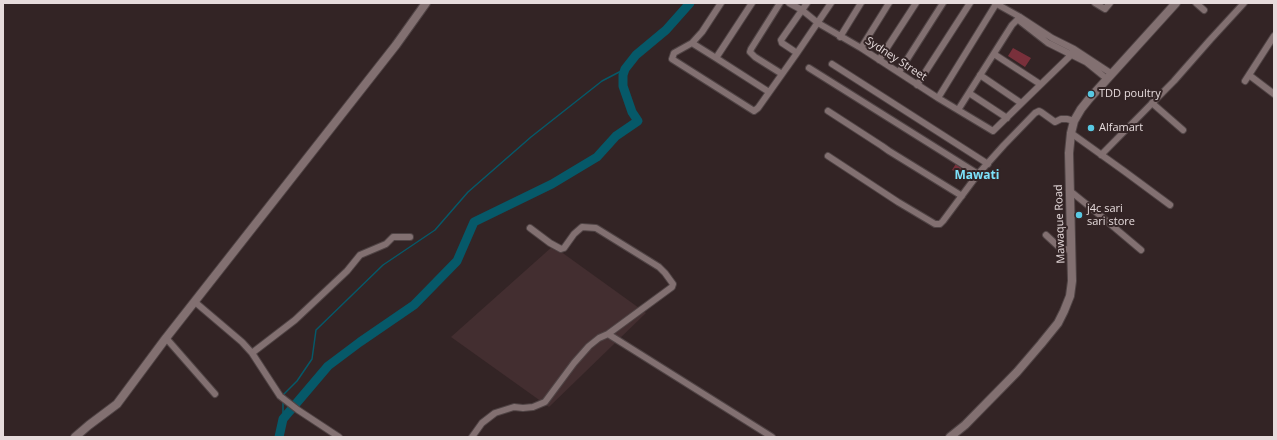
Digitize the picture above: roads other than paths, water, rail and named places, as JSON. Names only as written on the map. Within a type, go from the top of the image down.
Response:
[{"type":"street","points":[[75,437],[117,404],[166,338],[396,46],[426,3]]},
{"type":"street","points":[[722,3],[702,32],[692,43],[674,54],[672,59],[754,111],[797,53],[831,3]]},
{"type":"street","points":[[716,58],[752,3]]},
{"type":"street","points":[[780,3],[750,52],[755,57],[782,74]]},
{"type":"street","name":"Sydney Street","points":[[789,3],[802,10],[818,23],[840,37],[861,48],[938,98],[993,131],[1007,118]]},
{"type":"street","points":[[797,53],[781,42],[807,3]]},
{"type":"street","points":[[840,37],[861,3]]},
{"type":"street","points":[[861,48],[889,3]]},
{"type":"street","points":[[879,60],[916,3]]},
{"type":"street","points":[[899,72],[942,3]]},
{"type":"street","points":[[918,85],[970,3]]},
{"type":"street","points":[[938,98],[996,3],[1050,40],[1073,52],[1110,77]]},
{"type":"street","points":[[1096,3],[1105,9],[1110,3]]},
{"type":"street","name":"Mawaque Road","points":[[950,437],[965,425],[1017,372],[1042,344],[1058,323],[1067,304],[1072,288],[1069,153],[1070,133],[1074,120],[1083,107],[1176,3]]},
{"type":"street","points":[[1196,3],[1204,10]]},
{"type":"street","points":[[1101,155],[1152,103],[1244,3]]},
{"type":"street","points":[[958,110],[1017,17]]},
{"type":"street","points":[[1245,81],[1274,36]]},
{"type":"street","points":[[692,43],[769,92]]},
{"type":"street","points":[[969,93],[1007,118],[1073,52]]},
{"type":"street","points":[[994,54],[1040,84]]},
{"type":"street","points":[[832,64],[988,164]]},
{"type":"street","points":[[809,68],[978,174]]},
{"type":"street","points":[[980,75],[1021,103]]},
{"type":"street","points":[[1249,75],[1274,94]]},
{"type":"street","points":[[1152,103],[1183,130]]},
{"type":"street","points":[[828,156],[892,198],[935,224],[940,224],[978,174],[1035,113],[1039,111],[1055,122],[1083,107]]},
{"type":"street","points":[[828,111],[962,196]]},
{"type":"street","points":[[1061,119],[1074,120]]},
{"type":"street","points":[[1070,133],[1170,205]]},
{"type":"street","points":[[1069,190],[1141,250]]},
{"type":"street","points":[[472,437],[482,423],[495,413],[514,407],[533,407],[545,402],[574,363],[589,346],[599,338],[608,334],[673,284],[659,267],[596,228],[582,227],[574,234],[564,248],[561,249],[550,243],[530,228]]},
{"type":"street","points":[[1046,235],[1059,248],[1072,251]]},
{"type":"street","points":[[252,353],[295,320],[346,271],[360,255],[386,244],[393,238],[410,237]]},
{"type":"street","points":[[195,302],[242,342],[252,353],[280,396],[338,437]]},
{"type":"street","points":[[608,334],[772,437]]},
{"type":"street","points":[[166,338],[215,394]]},
{"type":"waterway","points":[[279,437],[283,419],[328,366],[414,305],[457,261],[474,222],[552,184],[597,157],[616,136],[638,121],[632,112],[623,86],[623,75],[625,69],[636,55],[666,30],[690,3]]},
{"type":"waterway","points":[[283,395],[297,381],[312,359],[316,330],[383,265],[435,230],[468,192],[531,137],[602,81],[625,69]]},
{"type":"waterway","points":[[283,401],[283,419]]},
{"type":"place","name":"TDD poultry","points":[[1091,94]]},
{"type":"place","name":"Alfamart","points":[[1091,128]]},
{"type":"place","name":"j4c sari sari store","points":[[1079,215]]},
{"type":"district","name":"Mawati","points":[[977,176]]}]
